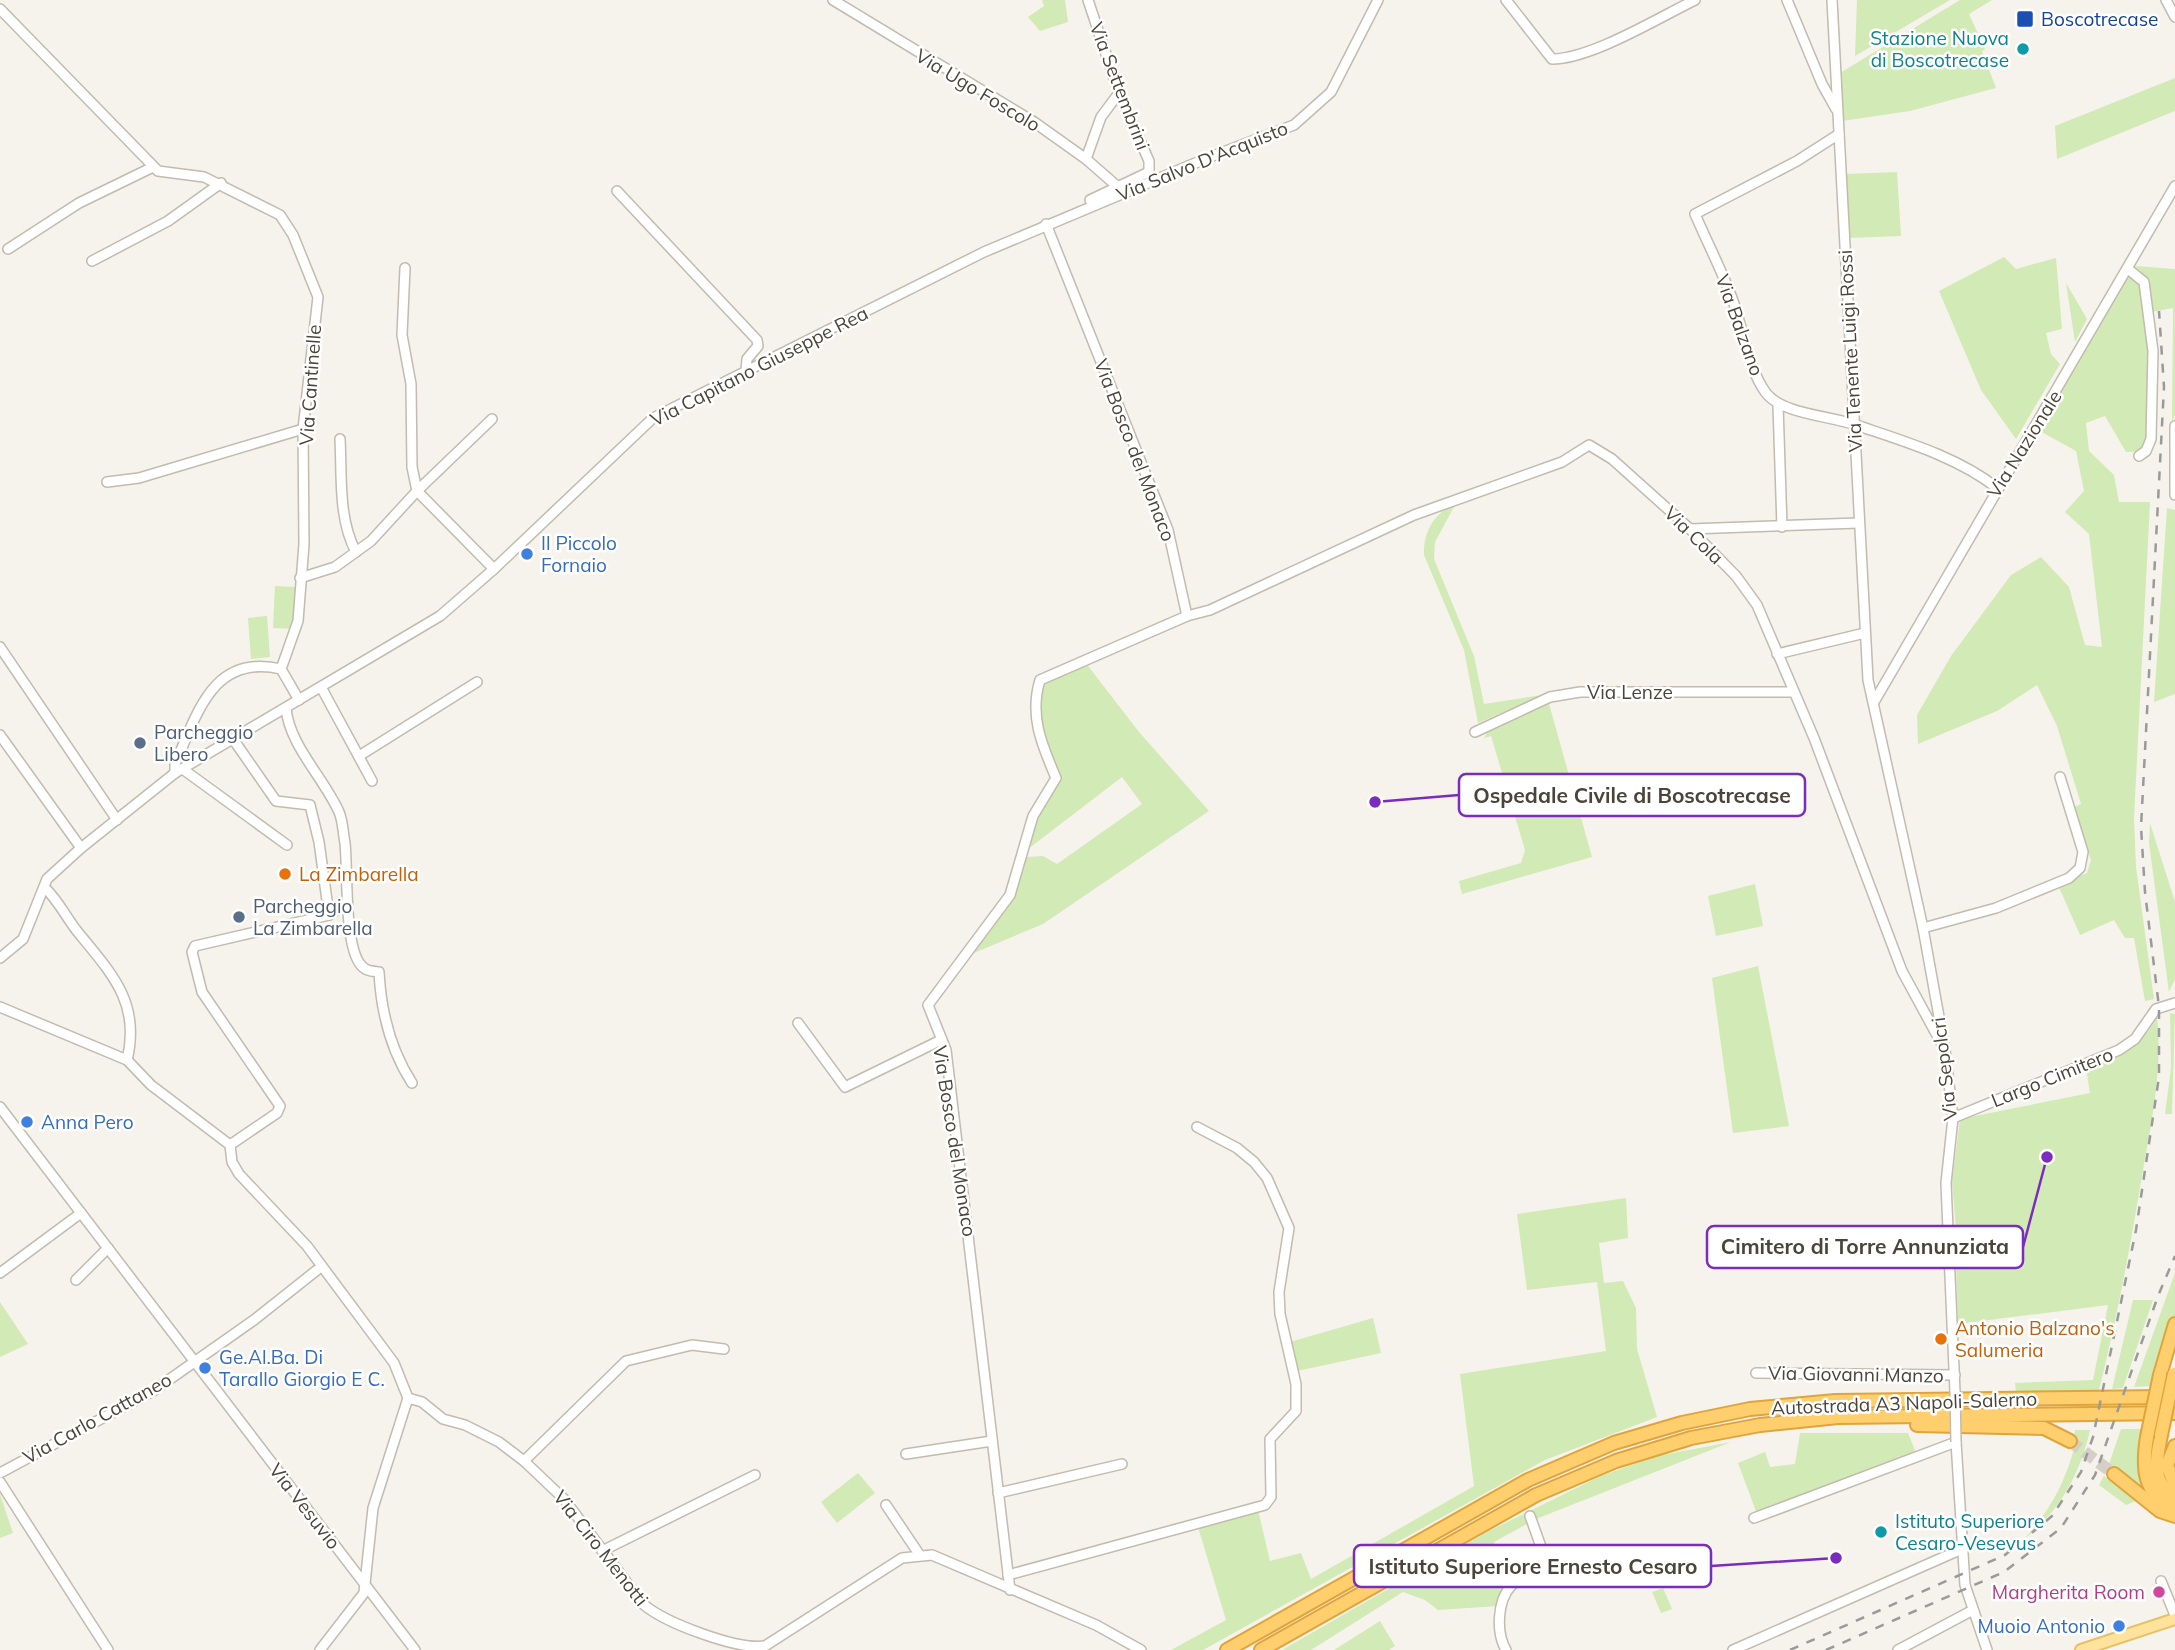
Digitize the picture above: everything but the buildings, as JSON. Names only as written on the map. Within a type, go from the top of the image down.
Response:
[{"type":"highway","points":[[2175,1324],[2160,1375],[2143,1461],[2146,1481],[2155,1496],[2175,1508]]},
{"type":"highway","points":[[2175,1373],[2156,1462],[2158,1478],[2164,1489],[2175,1496]]},
{"type":"highway","points":[[2117,1398],[2175,1389]]},
{"type":"highway","name":"Autostrada A3 Napoli-Salerno","points":[[1227,1650],[1528,1480],[1647,1432],[1750,1409],[1803,1403],[2175,1397]]},
{"type":"highway","name":"Autostrada A3 Napoli-Salerno","points":[[1261,1650],[1513,1508],[1616,1461],[1717,1432],[1788,1421],[1864,1417],[2175,1413]]},
{"type":"highway","points":[[1864,1417],[1918,1425],[2044,1428],[2070,1441]]},
{"type":"highway","points":[[2175,1446],[2167,1465],[2175,1485]]},
{"type":"highway","points":[[2114,1474],[2160,1511],[2175,1516]]},
{"type":"main road","points":[[2081,1650],[2175,1617]]},
{"type":"street","name":"Via Ugo Foscolo","points":[[833,0],[1034,122],[1086,159],[1118,187]]},
{"type":"street","name":"Via Settembrini","points":[[1088,0],[1119,93],[1149,161],[1149,173]]},
{"type":"street","name":"Via Salvo D'Acquisto","points":[[1046,224],[1294,125],[1331,92],[1378,0]]},
{"type":"street","points":[[1506,0],[1552,59],[1564,59],[1593,49],[1695,0]]},
{"type":"street","points":[[1787,0],[1822,84],[1838,111]]},
{"type":"street","name":"Via Tenente Luigi Rossi","points":[[1832,0],[1858,523],[1868,680],[1874,702]]},
{"type":"street","points":[[2166,0],[2175,17]]},
{"type":"street","points":[[0,9],[153,167],[79,203],[8,248]]},
{"type":"street","points":[[1086,159],[1101,117],[1119,93]]},
{"type":"street","name":"Via Balzano","points":[[1778,405],[1766,394],[1758,377],[1732,296],[1695,214],[1797,161],[1839,134]]},
{"type":"street","points":[[1046,224],[1054,217],[1149,173],[1161,173],[1230,144],[1252,141]]},
{"type":"street","name":"Via Cantinelle","points":[[153,167],[165,174],[188,173],[221,183],[281,215],[293,235],[317,292],[303,429],[304,544],[298,621],[281,669]]},
{"type":"street","points":[[92,261],[168,221],[221,183]]},
{"type":"street","name":"Via Nazionale","points":[[1874,702],[2175,186]]},
{"type":"street","points":[[617,191],[757,340],[758,346],[747,359],[746,371]]},
{"type":"street","name":"Via Capitano Giuseppe Rea","points":[[0,958],[23,939],[52,873],[81,848],[180,772],[423,627],[456,604],[642,427],[670,409],[905,290],[1046,224]]},
{"type":"street","name":"Via Bosco del Monaco","points":[[1010,1590],[972,1251],[946,1050],[928,1005],[1010,895],[1033,816],[1056,778],[1037,733],[1036,695],[1040,680],[1186,616],[1168,530],[1046,224]]},
{"type":"street","points":[[405,268],[402,335],[411,384],[412,467],[417,491],[494,569]]},
{"type":"street","points":[[2128,269],[2144,282],[2154,351],[2151,439],[2147,451],[2139,456]]},
{"type":"street","points":[[1782,527],[1778,405],[1854,424],[1979,474],[1997,488]]},
{"type":"street","points":[[300,578],[335,567],[371,541],[417,491],[492,419]]},
{"type":"street","points":[[2175,426],[2175,495]]},
{"type":"street","points":[[107,482],[139,478],[303,429]]},
{"type":"street","points":[[340,439],[343,500],[349,539],[356,552]]},
{"type":"street","name":"Via Cola","points":[[1186,616],[1210,610],[1414,515],[1562,462],[1589,445],[1612,459],[1690,529],[1736,576],[1757,605],[1814,738],[1902,971],[1945,1049]]},
{"type":"street","points":[[1690,529],[1858,523]]},
{"type":"street","points":[[1777,654],[1865,633]]},
{"type":"street","points":[[0,647],[117,820]]},
{"type":"street","points":[[287,845],[180,772],[176,764],[213,685],[252,667],[281,669],[299,700]]},
{"type":"street","points":[[359,756],[477,682]]},
{"type":"street","points":[[321,687],[372,781]]},
{"type":"street","name":"Via Lenze","points":[[1475,732],[1550,697],[1580,692],[1793,692]]},
{"type":"street","name":"Via Sepolcri","points":[[1874,702],[1923,928],[1945,1049],[1953,1118],[1946,1184],[1962,1549],[1965,1585],[1987,1650]]},
{"type":"street","points":[[286,708],[286,718],[340,814],[347,863],[348,894],[345,905],[359,963],[367,970],[379,972],[380,998],[396,1058],[412,1083]]},
{"type":"street","points":[[0,735],[81,848]]},
{"type":"street","points":[[233,738],[276,801],[310,805],[329,915]]},
{"type":"street","points":[[1923,928],[1996,908],[2069,878],[2080,868],[2083,852],[2060,777]]},
{"type":"street","points":[[44,888],[123,992],[131,1017],[132,1041],[127,1060]]},
{"type":"street","points":[[230,1145],[277,1113],[280,1106],[202,992],[192,952],[195,946],[329,915],[345,905]]},
{"type":"street","name":"Largo Cimitero","points":[[1953,1118],[2119,1051],[2135,1039],[2156,1009],[2175,1003]]},
{"type":"street","points":[[0,1007],[127,1060],[151,1085],[230,1145],[232,1162],[239,1174],[307,1245],[394,1363],[408,1398],[373,1508],[363,1593],[320,1650]]},
{"type":"street","points":[[798,1023],[845,1087],[921,1053],[941,1040]]},
{"type":"street","name":"Via Vesuvio","points":[[0,1107],[415,1650]]},
{"type":"street","points":[[1009,1575],[1265,1505],[1271,1497],[1270,1439],[1296,1411],[1296,1384],[1279,1303],[1289,1228],[1267,1178],[1254,1162],[1237,1148],[1198,1127]]},
{"type":"street","points":[[0,1273],[81,1213]]},
{"type":"street","points":[[76,1280],[108,1248]]},
{"type":"street","points":[[194,1362],[317,1270]]},
{"type":"street","points":[[524,1461],[626,1362],[692,1345],[724,1349]]},
{"type":"street","name":"Via Carlo Cattaneo","points":[[0,1473],[153,1391],[194,1362]]},
{"type":"street","name":"Via Giovanni Manzo","points":[[1756,1373],[1955,1375]]},
{"type":"street","name":"Via Ciro Menotti","points":[[408,1398],[422,1402],[443,1419],[465,1424],[499,1441],[564,1499],[630,1591],[659,1617],[729,1645],[756,1650],[902,1558],[919,1554]]},
{"type":"street","points":[[906,1454],[992,1441]]},
{"type":"street","points":[[1754,1518],[1956,1442]]},
{"type":"street","points":[[998,1493],[1122,1464]]},
{"type":"street","points":[[602,1552],[755,1475]]},
{"type":"street","points":[[0,1482],[108,1650]]},
{"type":"street","points":[[886,1505],[919,1554],[932,1555],[1096,1625],[1141,1650]]},
{"type":"street","points":[[1492,1650],[1504,1647],[1499,1618],[1506,1594],[1511,1586],[1544,1563],[1545,1558],[1530,1516]]},
{"type":"street","points":[[1733,1650],[1962,1549]]},
{"type":"street","points":[[2161,1581],[2175,1617]]},
{"type":"street","points":[[1898,1650],[1973,1610]]},
{"type":"green space","points":[[1042,0],[1065,0],[1068,22],[1040,31],[1028,17],[1044,6]]},
{"type":"green space","points":[[1857,0],[1950,0],[1855,56]]},
{"type":"green space","points":[[1960,0],[1992,0],[1969,14],[1985,49],[1982,51],[1996,88],[1910,111],[1842,121],[1840,73]]},
{"type":"green space","points":[[2175,78],[2175,111],[2057,159],[2055,126]]},
{"type":"green space","points":[[1897,172],[1901,236],[1848,238],[1845,174]]},
{"type":"green space","points":[[2004,257],[2016,269],[2056,258],[2062,329],[2046,333],[2051,354],[2060,364],[2016,439],[1981,390],[1939,291]]},
{"type":"green space","points":[[2135,266],[2175,269],[2175,415],[2172,422],[2173,308],[2152,312],[2148,279]]},
{"type":"green space","points":[[2128,277],[2137,280],[2148,319],[2151,361],[2147,444],[2143,451],[2126,452],[2105,416],[2086,423],[2089,451],[2114,475],[2119,502],[2150,502],[2134,818],[2136,867],[2154,999],[2145,1001],[2134,938],[2125,938],[2114,920],[2080,935],[2058,885],[2087,873],[2091,860],[2074,807],[2081,804],[2057,726],[2037,685],[1997,711],[1918,744],[1917,715],[1951,656],[2011,575],[2041,557],[2069,587],[2085,645],[2102,647],[2089,534],[2065,512],[2084,491],[2076,451],[2038,430]]},
{"type":"green space","points":[[2066,283],[2087,319],[2075,342]]},
{"type":"green space","points":[[1455,505],[1435,542],[1434,559],[1474,656],[1484,704],[1542,695],[1478,723],[1464,650],[1424,555],[1425,539],[1431,524],[1441,513]]},
{"type":"green space","points":[[2167,508],[2175,510],[2175,694],[2154,702]]},
{"type":"green space","points":[[275,586],[296,587],[294,629],[273,628]]},
{"type":"green space","points":[[267,616],[270,657],[251,659],[248,618]]},
{"type":"green space","points":[[1085,662],[1139,732],[1209,811],[1043,924],[974,953],[1014,893],[1027,857],[1043,856],[1057,864],[1142,804],[1122,777],[1028,849],[1036,818],[1058,779],[1045,744],[1039,716],[1040,692],[1054,676]]},
{"type":"green space","points":[[1549,704],[1592,857],[1462,894],[1459,881],[1521,863],[1525,850],[1491,736],[1484,738],[1489,730]]},
{"type":"green space","points":[[2150,823],[2175,902],[2175,979],[2169,992],[2149,843]]},
{"type":"green space","points":[[1755,884],[1763,926],[1716,936],[1708,896]]},
{"type":"green space","points":[[1758,966],[1789,1126],[1733,1133],[1712,978]]},
{"type":"green space","points":[[2170,1013],[2175,1014],[2172,1114],[2165,1114],[2171,1068]]},
{"type":"green space","points":[[2157,1017],[2157,1077],[2152,1117],[2123,1283],[2099,1390],[2016,1392],[2015,1383],[2093,1380],[2108,1305],[1958,1324],[1956,1265],[1959,1264],[1952,1181],[1960,1119],[2090,1093],[2086,1068],[2136,1043]]},
{"type":"green space","points":[[1626,1198],[1628,1238],[1599,1243],[1604,1283],[1623,1281],[1636,1308],[1637,1349],[1657,1417],[1545,1460],[1203,1650],[1171,1650],[1226,1620],[1198,1527],[1258,1510],[1270,1561],[1301,1553],[1311,1579],[1474,1486],[1460,1374],[1606,1351],[1597,1282],[1527,1290],[1517,1214]]},
{"type":"green space","points":[[2175,1273],[2175,1315],[2154,1386],[2134,1387]]},
{"type":"green space","points":[[2133,1300],[2153,1300],[2123,1388],[2112,1389]]},
{"type":"green space","points":[[0,1302],[28,1344],[0,1357]]},
{"type":"green space","points":[[1373,1318],[1381,1353],[1297,1371],[1290,1342]]},
{"type":"green space","points":[[2121,1429],[2143,1429],[2139,1472],[2148,1496],[2108,1467]]},
{"type":"green space","points":[[2075,1430],[2090,1430],[2081,1462],[2058,1504],[2024,1539],[2041,1519],[2060,1486],[2074,1449],[2069,1446],[2074,1439]]},
{"type":"green space","points":[[1800,1433],[1908,1433],[1916,1453],[1757,1514],[1738,1463],[1765,1452],[1770,1467],[1795,1464]]},
{"type":"green space","points":[[1731,1442],[1536,1519],[1494,1542],[1511,1582],[1504,1587],[1498,1606],[1438,1610],[1425,1600],[1403,1592],[1311,1650],[1282,1650],[1489,1531],[1601,1476],[1657,1456]]},
{"type":"green space","points":[[858,1473],[875,1493],[837,1523],[821,1502]]},
{"type":"green space","points":[[2104,1476],[2136,1501],[2126,1505],[2099,1485]]},
{"type":"green space","points":[[0,1494],[13,1533],[0,1538]]},
{"type":"green space","points":[[1663,1588],[1672,1609],[1661,1613],[1652,1592]]},
{"type":"green space","points":[[1380,1621],[1395,1646],[1389,1650],[1334,1650]]},
{"type":"tunnel","points":[[2070,1441],[2114,1474]]},
{"type":"railway","points":[[1790,1650],[2005,1555],[2052,1516],[2081,1472],[2093,1437],[2136,1230],[2159,1077],[2159,1007],[2145,892],[2141,827],[2164,387],[2159,311]]},
{"type":"railway","points":[[1826,1650],[2004,1572],[2061,1528],[2095,1475],[2158,1296],[2175,1256]]},
{"type":"place","name":"Boscotrecase","points":[[2025,19]]},
{"type":"place","name":"Stazione Nuova di Boscotrecase","points":[[2023,49]]},
{"type":"place","name":"Il Piccolo Fornaio","points":[[527,554]]},
{"type":"place","name":"Parcheggio Libero","points":[[140,743]]},
{"type":"place","name":"Ospedale Civile di Boscotrecase","points":[[1375,802]]},
{"type":"place","name":"La Zimbarella","points":[[285,874]]},
{"type":"place","name":"Parcheggio La Zimbarella","points":[[239,917]]},
{"type":"place","name":"Anna Pero","points":[[27,1122]]},
{"type":"place","name":"Cimitero di Torre Annunziata","points":[[2047,1157]]},
{"type":"place","name":"Antonio Balzano's Salumeria","points":[[1941,1339]]},
{"type":"place","name":"Ge.Al.Ba. Di Tarallo Giorgio E C.","points":[[205,1368]]},
{"type":"place","name":"Istituto Superiore Cesaro-Vesevus","points":[[1881,1532]]},
{"type":"place","name":"Istituto Superiore Ernesto Cesaro","points":[[1836,1558]]},
{"type":"place","name":"Margherita Room","points":[[2159,1592]]},
{"type":"place","name":"Muoio Antonio","points":[[2119,1626]]}]
